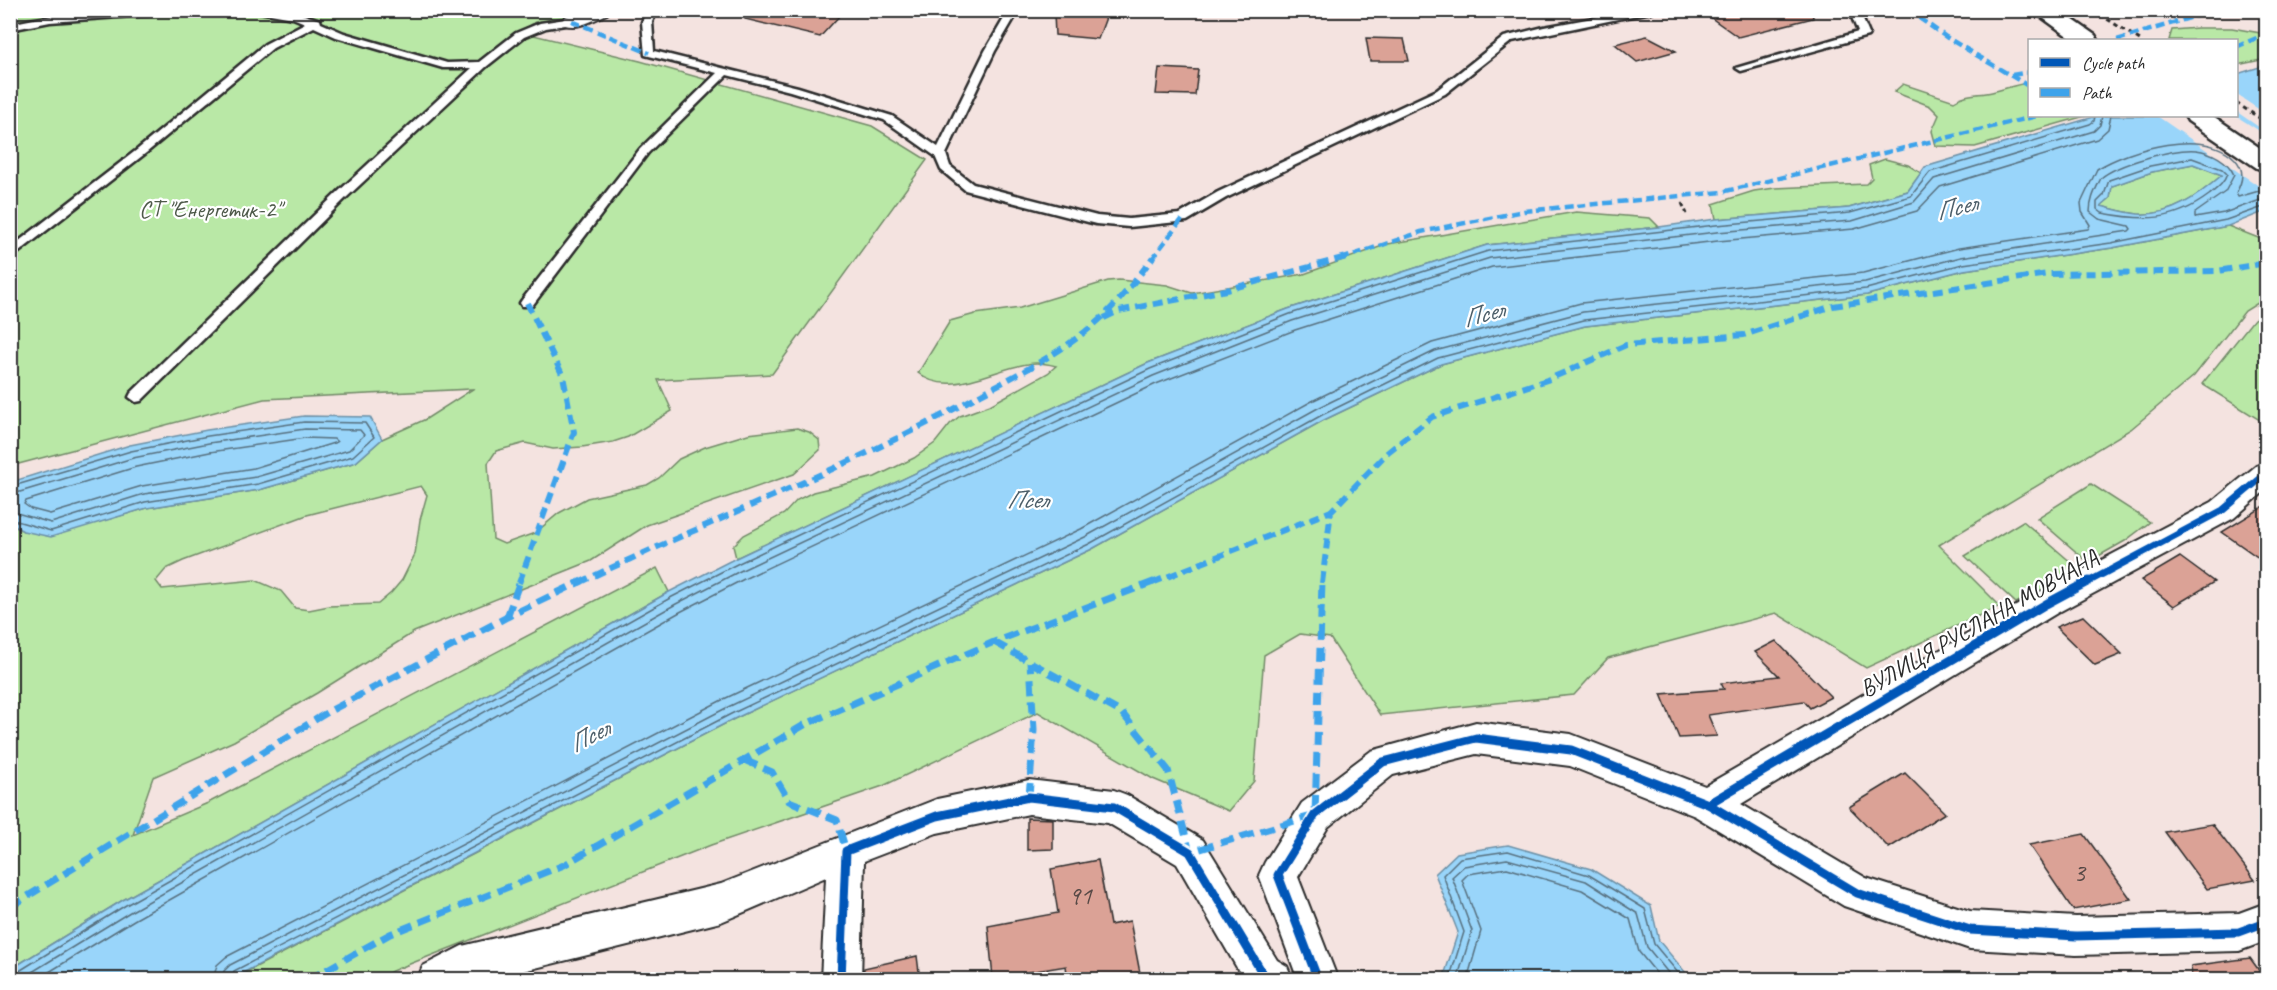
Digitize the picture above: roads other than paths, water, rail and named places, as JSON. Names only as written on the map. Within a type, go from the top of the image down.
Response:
[{"type":"main road","points":[[2043,10],[2086,39]]},
{"type":"main road","points":[[2198,117],[2266,163]]},
{"type":"street","points":[[572,21],[600,10]]},
{"type":"street","name":"ВУЛИЦЯ РУСЛАНА МОВЧАНА","points":[[1708,804],[2046,604],[2223,510],[2266,474]]},
{"type":"street","points":[[1318,980],[1278,875],[1315,814],[1383,762],[1476,738],[1571,750],[1708,804],[1857,893],[1970,930],[2076,936],[2239,932],[2266,922]]},
{"type":"street","points":[[437,980],[462,966],[721,903],[937,816],[1029,797],[1114,807],[1190,852],[1263,974],[1273,980]]},
{"type":"street","points":[[841,980],[846,851]]},
{"type":"lane","points":[[10,27],[35,20],[86,13],[167,10]]},
{"type":"lane","points":[[253,10],[295,15],[316,22],[340,35],[447,66],[482,65]]},
{"type":"lane","points":[[652,10],[647,22],[649,53],[794,89],[888,118],[940,154],[945,168],[969,187],[1096,220],[1129,223],[1183,218],[1222,195],[1441,92],[1508,39],[1544,30],[1656,10]]},
{"type":"lane","points":[[940,154],[990,51],[1014,10]]},
{"type":"lane","points":[[1741,68],[1863,34],[1854,10]]},
{"type":"lane","points":[[136,397],[343,194],[482,65],[520,35],[544,25],[572,21]]},
{"type":"lane","points":[[10,255],[142,151],[269,46],[316,22]]},
{"type":"lane","points":[[527,303],[644,151],[724,72]]},
{"type":"water","name":"Псел","points":[[2266,65],[2266,211],[2228,226],[2112,248],[1964,270],[1867,295],[1585,326],[1441,364],[1324,420],[1092,549],[734,719],[231,979],[11,980],[11,969],[123,900],[669,592],[1148,363],[1288,309],[1487,245],[1716,219],[1849,208],[1908,191],[1925,167],[2094,117],[2238,117],[2238,74]],"holes":[[[2193,164],[2222,175],[2204,190],[2173,208],[2150,214],[2124,212],[2101,206],[2110,198],[2112,186],[2152,172]]]},
{"type":"water","points":[[304,416],[370,417],[382,439],[356,462],[259,490],[147,508],[51,537],[23,531],[11,524],[11,482],[130,445],[207,430]]},
{"type":"water","points":[[1508,845],[1591,869],[1651,906],[1659,941],[1691,979],[1443,979],[1458,932],[1435,874],[1457,853]]},
{"type":"park label","name":"СТ \"Енергетик-2\"","points":[[210,209]]}]
